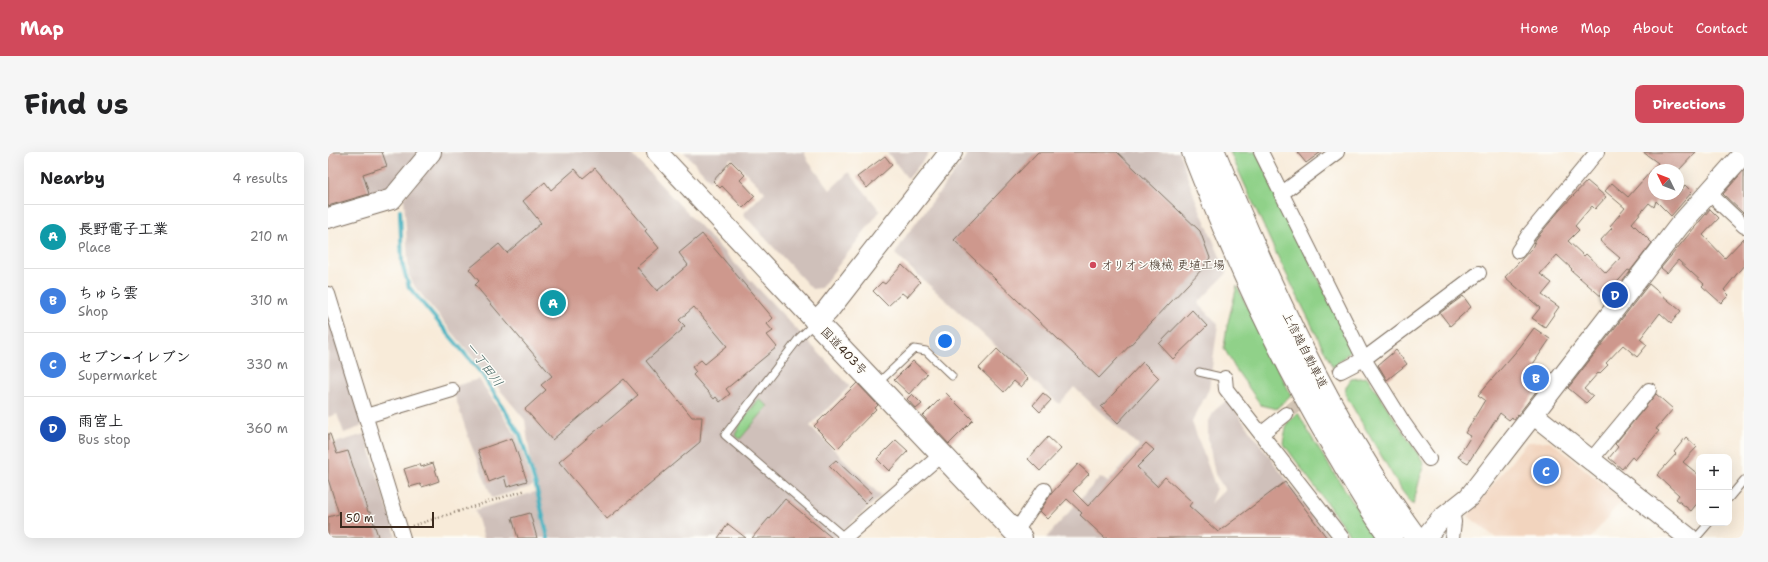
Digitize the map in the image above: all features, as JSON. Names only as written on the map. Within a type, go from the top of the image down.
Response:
[{"type":"highway","name":"国道403号","points":[[951,152],[827,311],[816,322],[1018,535]]},
{"type":"highway","name":"上信越自動車道","points":[[1193,152],[1236,255],[1288,364],[1318,421],[1394,531],[1416,538]]},
{"type":"highway","name":"上信越自動車道","points":[[1214,152],[1253,244],[1310,362],[1370,469],[1394,531]]},
{"type":"street","points":[[657,152],[816,322]]},
{"type":"street","points":[[1261,152],[1364,359],[1403,422],[1429,459]]},
{"type":"street","points":[[1281,194],[1337,152]]},
{"type":"street","points":[[1518,251],[1529,234],[1597,152]]},
{"type":"street","points":[[328,218],[392,199],[430,153]]},
{"type":"street","points":[[1425,538],[1440,520],[1469,497],[1679,226],[1739,154]]},
{"type":"street","points":[[1708,192],[1744,226]]},
{"type":"street","points":[[1341,371],[1364,359],[1479,273]]},
{"type":"street","points":[[328,294],[402,534]]},
{"type":"street","points":[[1225,378],[1226,389],[1342,538]]},
{"type":"street","points":[[366,416],[452,390]]},
{"type":"street","points":[[1591,460],[1649,390]]},
{"type":"street","points":[[1261,434],[1286,414]]},
{"type":"street","points":[[1534,415],[1689,538]]},
{"type":"street","points":[[844,538],[941,455]]},
{"type":"street","points":[[1018,535],[1044,490]]},
{"type":"street","points":[[1452,511],[1454,522],[1452,538]]},
{"type":"lane","points":[[816,322],[800,337],[725,435],[844,538]]},
{"type":"lane","points":[[876,385],[914,349],[926,351],[952,376]]},
{"type":"lane","points":[[1199,372],[1225,378]]},
{"type":"lane","points":[[1732,494],[1744,480]]},
{"type":"lane","points":[[1696,538],[1706,526]]},
{"type":"path","points":[[402,534],[526,490]]},
{"type":"shaded area","points":[[328,152],[419,152],[392,187],[328,208]]},
{"type":"shaded area","points":[[440,152],[630,152],[850,386],[810,426],[881,496],[834,538],[484,538],[475,510],[535,492],[525,420],[415,287],[409,275],[404,198]]},
{"type":"shaded area","points":[[684,152],[804,152],[808,161],[830,190],[849,172],[880,211],[821,288],[812,289],[743,214],[765,192],[731,158],[710,180]]},
{"type":"shaded area","points":[[887,152],[930,152],[908,179]]},
{"type":"shaded area","points":[[970,152],[1179,152],[1195,198],[1227,273],[1198,303],[1218,324],[1209,389],[1192,422],[1216,488],[1210,504],[1225,490],[1215,474],[1208,438],[1208,423],[1214,411],[1227,400],[1330,538],[1046,538],[1100,477],[1108,482],[1139,446],[1074,387],[1059,404],[895,254],[906,236]]},
{"type":"shaded area","points":[[328,313],[363,424],[360,427],[344,433],[337,414],[328,417]]},
{"type":"shaded area","points":[[479,379],[517,437],[533,486],[492,498],[470,442],[452,387]]},
{"type":"shaded area","points":[[365,434],[396,536],[389,538],[328,538],[328,445]]},
{"type":"shaded area","points":[[1550,441],[1622,500],[1591,538],[1496,538],[1468,516],[1527,442]]},
{"type":"green space","points":[[1230,152],[1256,152],[1349,340],[1351,350],[1333,368],[1274,249]]},
{"type":"green space","points":[[1237,286],[1291,395],[1276,409],[1261,405],[1235,368],[1224,348],[1227,326]]},
{"type":"green space","points":[[1367,377],[1424,463],[1413,505],[1402,491],[1345,394],[1346,387],[1351,379]]},
{"type":"green space","points":[[759,399],[768,406],[740,439],[735,435],[742,421]]},
{"type":"green space","points":[[1298,413],[1316,445],[1376,538],[1352,538],[1283,443],[1287,423]]},
{"type":"building","points":[[328,152],[382,152],[387,166],[363,174],[369,194],[328,206]]},
{"type":"building","name":"オリオン機械 更埴工場","points":[[1038,152],[1117,152],[1200,231],[1210,258],[1204,265],[1205,266],[1099,378],[954,240]]},
{"type":"building","points":[[1297,152],[1321,152],[1306,163]]},
{"type":"building","points":[[1643,152],[1696,152],[1684,165],[1657,164],[1658,163]]},
{"type":"building","points":[[885,156],[892,165],[867,188],[857,177]]},
{"type":"building","points":[[731,161],[745,175],[740,180],[755,196],[743,208],[722,186],[720,188],[713,181]]},
{"type":"building","points":[[595,168],[647,229],[645,231],[659,248],[637,267],[657,291],[688,265],[679,253],[702,234],[773,318],[767,324],[773,331],[767,335],[777,347],[726,389],[730,394],[720,402],[716,397],[714,399],[693,375],[696,372],[692,367],[701,360],[705,364],[727,346],[694,307],[679,320],[685,326],[681,329],[682,330],[646,361],[692,417],[702,417],[700,442],[607,519],[559,462],[638,395],[624,379],[552,440],[525,409],[546,390],[541,385],[552,376],[475,285],[479,281],[469,269],[499,244],[507,253],[541,223],[523,201],[545,182],[551,190],[575,169],[583,178]]},
{"type":"building","points":[[1744,170],[1744,214],[1723,194]]},
{"type":"building","points":[[1648,174],[1648,200],[1684,200],[1685,185],[1692,192],[1671,216],[1656,201],[1654,207],[1649,203],[1632,223],[1652,243],[1630,271],[1628,270],[1603,298],[1571,270],[1572,269],[1557,255],[1540,274],[1552,283],[1542,295],[1559,307],[1545,327],[1532,318],[1540,308],[1505,277],[1532,248],[1536,239],[1559,211],[1587,181],[1606,197],[1595,209],[1592,206],[1575,226],[1579,230],[1568,241],[1584,256],[1586,254],[1606,273],[1620,258],[1600,241],[1612,228],[1610,226],[1625,208],[1605,191],[1612,183],[1628,197]]},
{"type":"building","points":[[1710,209],[1719,218],[1703,235],[1725,258],[1744,238],[1744,265],[1724,290],[1729,295],[1721,303],[1702,286],[1704,284],[1678,260],[1667,273],[1661,268]]},
{"type":"building","points":[[902,265],[920,282],[907,297],[902,293],[888,306],[873,291],[882,282],[885,284]]},
{"type":"building","points":[[1649,284],[1681,311],[1671,323],[1660,313],[1640,339],[1647,345],[1637,357],[1623,345],[1606,363],[1608,365],[1599,374],[1598,373],[1584,389],[1593,396],[1586,403],[1568,388]]},
{"type":"building","points":[[1463,296],[1471,307],[1450,326],[1440,313]]},
{"type":"building","points":[[1192,310],[1207,326],[1173,359],[1159,344]]},
{"type":"building","points":[[1534,328],[1550,339],[1533,364],[1548,376],[1514,420],[1512,417],[1509,420],[1500,413],[1468,463],[1458,457],[1471,436],[1465,433],[1485,400],[1478,395],[1520,347]]},
{"type":"building","points":[[997,349],[1028,379],[1021,387],[1014,381],[1004,392],[979,368]]},
{"type":"building","points":[[1396,350],[1407,364],[1387,380],[1378,365]]},
{"type":"building","points":[[913,361],[927,374],[909,394],[894,380]]},
{"type":"building","points":[[1143,362],[1159,378],[1118,423],[1101,407]]},
{"type":"building","points":[[857,383],[878,405],[875,408],[876,409],[837,449],[814,426]]},
{"type":"building","points":[[946,393],[973,420],[949,444],[923,416]]},
{"type":"building","points":[[1043,393],[1051,400],[1040,412],[1033,405]]},
{"type":"building","points":[[912,394],[922,404],[916,409],[907,399]]},
{"type":"building","points":[[1656,394],[1673,409],[1656,429],[1659,431],[1635,460],[1632,457],[1622,469],[1609,458],[1618,447],[1615,444]]},
{"type":"building","points":[[328,434],[330,434],[337,454],[348,451],[368,512],[370,512],[378,536],[372,538],[328,538],[328,517],[339,514],[328,479]]},
{"type":"building","points":[[1048,437],[1061,449],[1040,471],[1028,459]]},
{"type":"building","points":[[1686,437],[1697,447],[1683,462],[1696,473],[1696,505],[1691,511],[1676,499],[1679,495],[1657,475],[1676,454],[1674,452]]},
{"type":"building","points":[[512,438],[527,481],[507,487],[504,476],[489,482],[478,450]]},
{"type":"building","points":[[896,440],[908,451],[889,471],[877,459]]},
{"type":"building","points":[[1146,443],[1154,450],[1137,467],[1157,486],[1165,477],[1192,502],[1189,506],[1218,532],[1285,482],[1327,538],[1105,538],[1080,515],[1082,513],[1067,499],[1048,519],[1040,511],[1051,494],[1078,464],[1089,474],[1073,491],[1088,506]]},
{"type":"building","points":[[836,460],[873,495],[865,503],[829,466]]},
{"type":"building","points":[[433,463],[439,481],[422,487],[420,484],[410,487],[404,469],[420,464],[421,467]]},
{"type":"building","points":[[785,499],[832,538],[752,538]]},
{"type":"building","points":[[530,513],[537,538],[518,538],[512,518]]},
{"type":"building","points":[[728,524],[746,538],[718,538]]},
{"type":"waterway","name":"一丁田川","points":[[400,210],[402,263],[409,287],[482,374],[520,435],[536,486],[548,538]]},
{"type":"tunnel","points":[[1286,414],[1341,371]]},
{"type":"place","name":"オリオン機械 更埴工場","points":[[1093,265]]},
{"type":"place","name":"雨宮上","points":[[1615,295]]},
{"type":"place","name":"長野電子工業","points":[[553,303]]},
{"type":"place","name":"ちゅら雲","points":[[1536,378]]},
{"type":"place","name":"セブン-イレブン","points":[[1546,471]]}]
